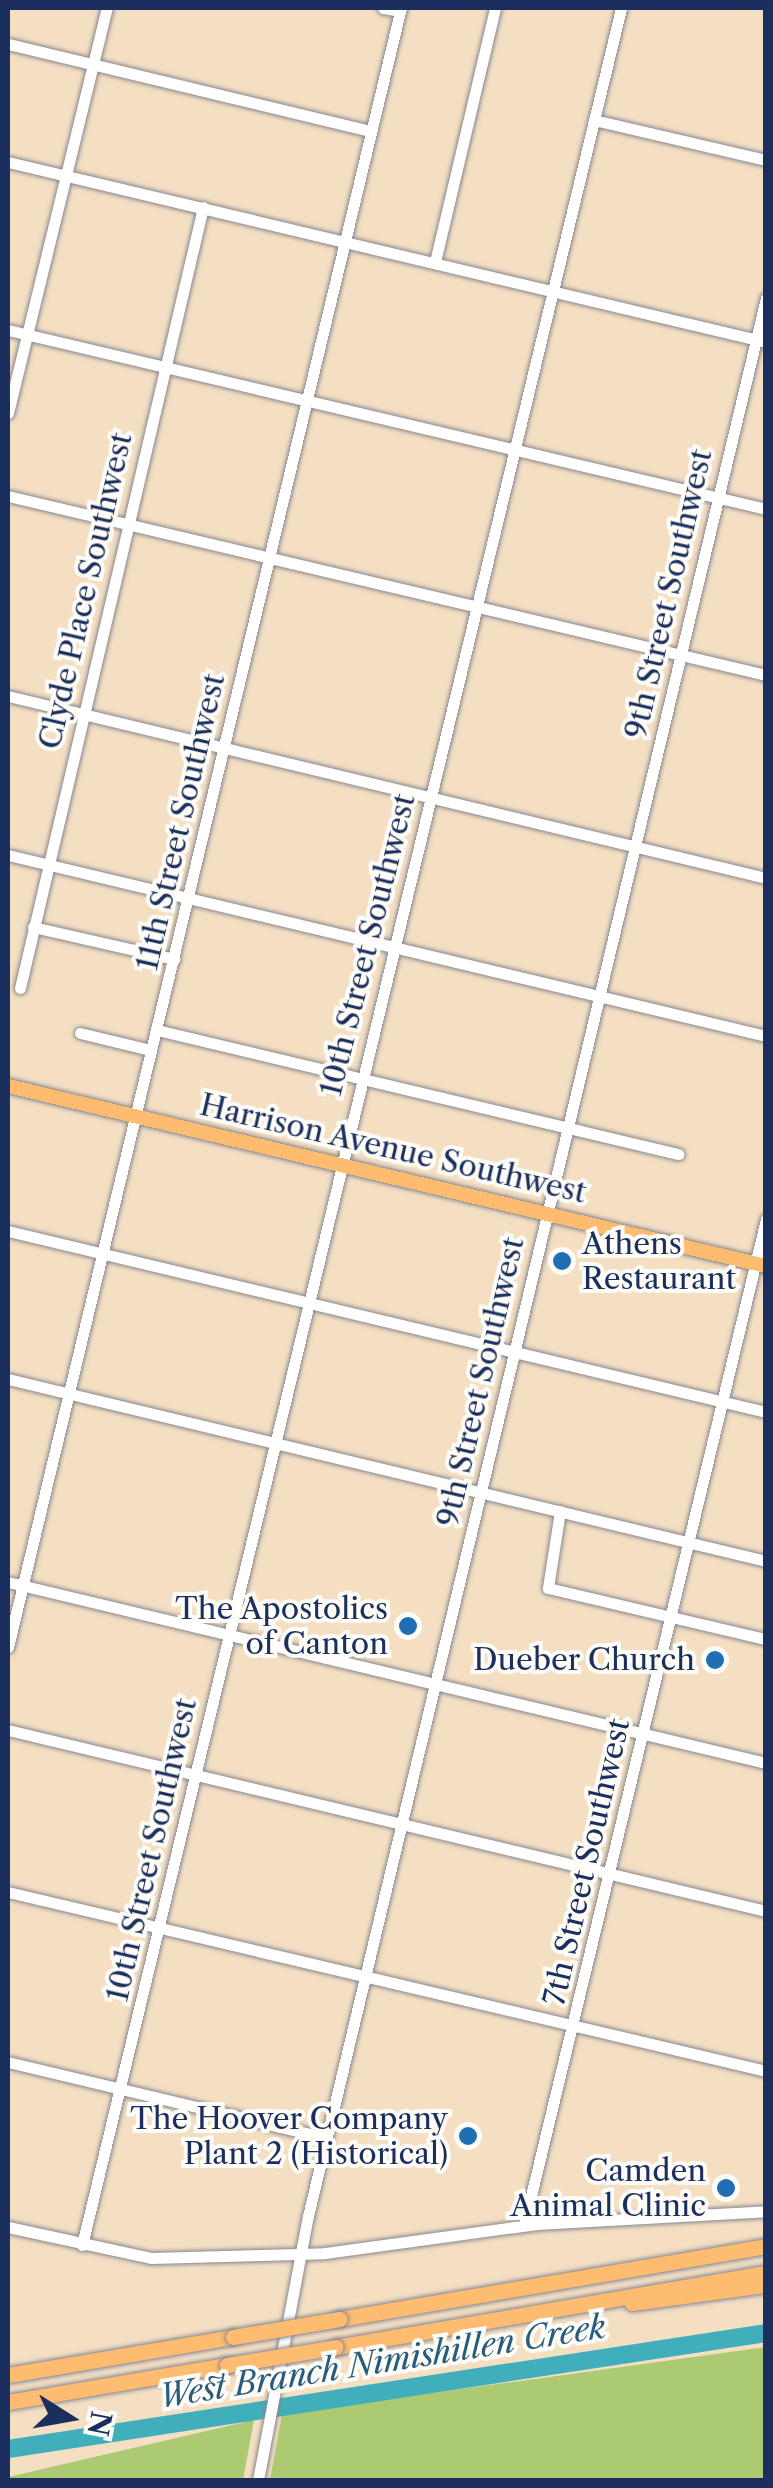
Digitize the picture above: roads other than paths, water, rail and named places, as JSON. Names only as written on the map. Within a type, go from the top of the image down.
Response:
[{"type":"highway","points":[[8,2375],[766,2246]]},
{"type":"highway","points":[[8,2402],[766,2273]]},
{"type":"highway","points":[[598,2302],[658,2304],[766,2285]]},
{"type":"main road","name":"Harrison Avenue Southwest","points":[[8,1086],[760,1264]]},
{"type":"street","points":[[8,413],[107,8]]},
{"type":"street","points":[[383,8],[400,10]]},
{"type":"street","points":[[434,262],[495,8]]},
{"type":"street","name":"10th Street Southwest","points":[[82,2245],[621,8]]},
{"type":"street","name":"11th Street Southwest","points":[[8,1647],[400,10]]},
{"type":"street","points":[[8,44],[372,131]]},
{"type":"street","points":[[594,120],[766,160]]},
{"type":"street","points":[[8,162],[760,341]]},
{"type":"street","name":"Clyde Place Southwest","points":[[20,988],[204,207]]},
{"type":"street","name":"9th Street Southwest","points":[[258,2480],[300,2254],[327,2138],[718,497],[760,341],[766,298]]},
{"type":"street","points":[[8,330],[766,509]]},
{"type":"street","points":[[8,496],[766,674]]},
{"type":"street","points":[[8,696],[766,878]]},
{"type":"street","points":[[8,855],[766,1036]]},
{"type":"street","points":[[33,927],[174,959]]},
{"type":"street","points":[[157,1030],[678,1154]]},
{"type":"street","points":[[80,1033],[152,1050]]},
{"type":"street","name":"7th Street Southwest","points":[[524,2225],[722,1402],[760,1264],[766,1219]]},
{"type":"street","points":[[8,1231],[766,1412]]},
{"type":"street","points":[[8,1380],[766,1561]]},
{"type":"street","points":[[560,1511],[546,1586],[766,1639]]},
{"type":"street","points":[[8,1582],[766,1763]]},
{"type":"street","points":[[8,1730],[766,1910]]},
{"type":"street","points":[[8,1892],[766,2071]]},
{"type":"street","points":[[8,2062],[327,2138]]},
{"type":"street","points":[[8,2227],[151,2258],[300,2254],[524,2225],[766,2211]]},
{"type":"waterway","name":"West Branch Nimishillen Creek","points":[[8,2449],[766,2333]]},
{"type":"place","name":"Athens Restaurant","points":[[562,1261]]},
{"type":"place","name":"The Apostolics of Canton","points":[[408,1626]]},
{"type":"place","name":"Dueber Church","points":[[715,1660]]},
{"type":"place","name":"The Hoover Company Plant 2 (Historical)","points":[[468,2136]]},
{"type":"place","name":"Camden Animal Clinic","points":[[726,2188]]}]
